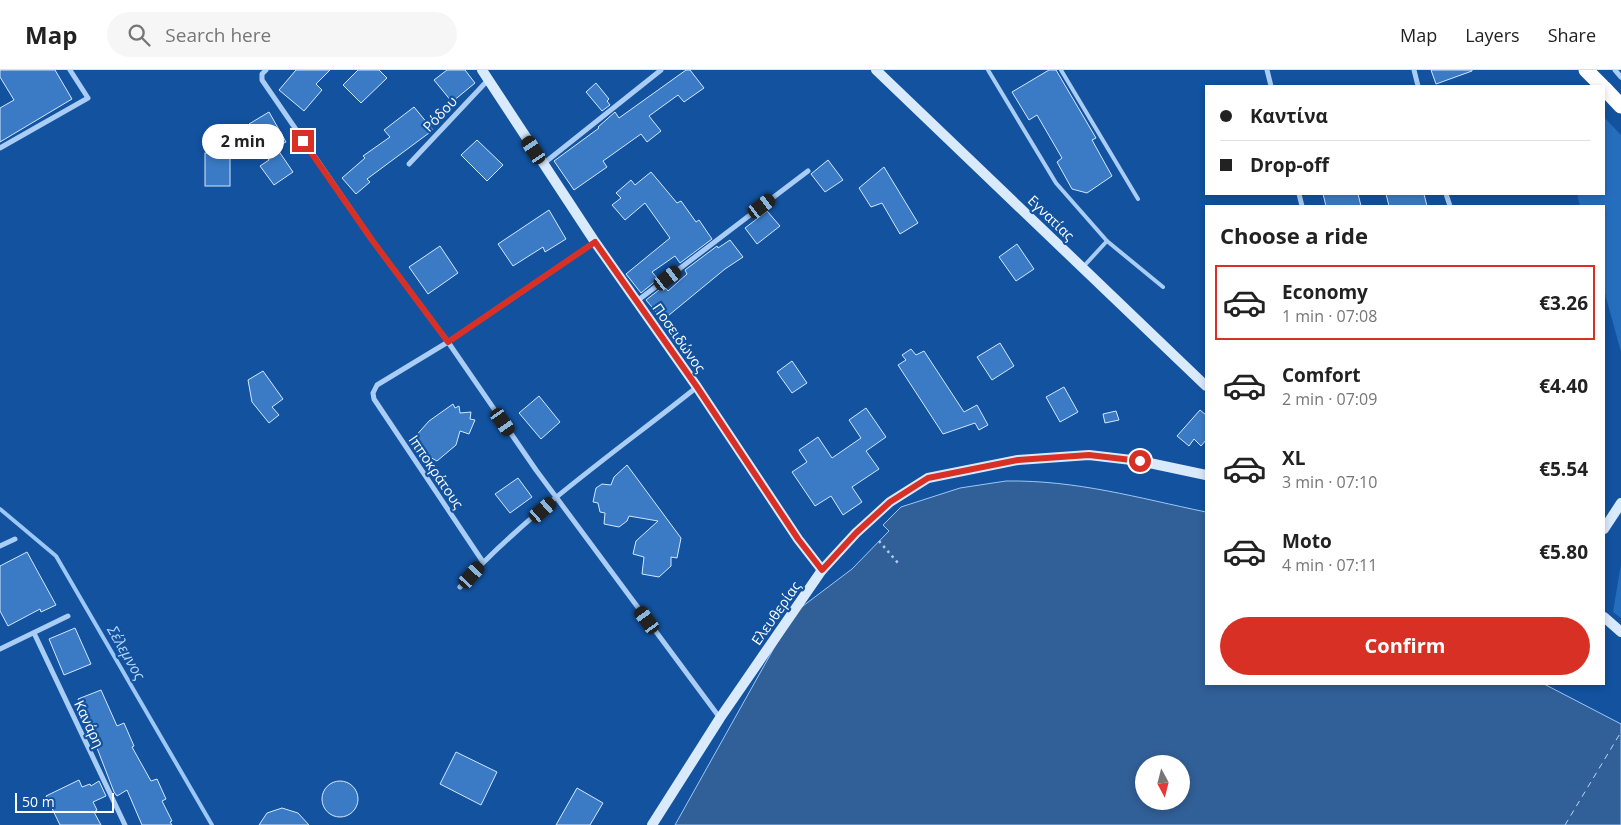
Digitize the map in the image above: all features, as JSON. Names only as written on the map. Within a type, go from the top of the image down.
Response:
[{"type":"highway","points":[[1586,70],[1601,85]]},
{"type":"highway","points":[[1605,89],[1621,106]]},
{"type":"street","points":[[0,148],[88,98],[70,70]]},
{"type":"street","points":[[266,70],[262,74],[262,80],[372,240],[448,342],[536,470],[720,718]]},
{"type":"street","name":"Ποσειδώνος","points":[[482,70],[595,242],[697,387],[792,531],[822,570]]},
{"type":"street","points":[[543,164],[661,70]]},
{"type":"street","name":"Εγνατίας","points":[[876,70],[1205,385]]},
{"type":"street","points":[[1267,70],[1271,85]]},
{"type":"street","points":[[1414,70],[1418,85]]},
{"type":"street","points":[[1614,70],[1621,77]]},
{"type":"street","name":"Ρόδου","points":[[409,164],[488,80]]},
{"type":"street","points":[[637,301],[808,170]]},
{"type":"street","points":[[448,342],[595,242]]},
{"type":"street","name":"Ιπποκράτους","points":[[448,342],[377,385],[373,393],[374,399],[484,562]]},
{"type":"street","points":[[460,587],[484,562],[558,498],[697,387]]},
{"type":"street","name":"Ελευθερίας","points":[[652,825],[720,718],[822,570],[856,533],[890,502],[928,478],[1018,460],[1089,455],[1140,461],[1205,475]]},
{"type":"street","points":[[1605,527],[1621,503]]},
{"type":"street","points":[[0,546],[15,539]]},
{"type":"street","points":[[0,649],[68,616]]},
{"type":"street","points":[[1605,618],[1621,632]]},
{"type":"street","name":"Κανάρη","points":[[34,633],[125,825]]},
{"type":"lane","points":[[988,70],[1056,183],[1107,241],[1163,287]]},
{"type":"lane","points":[[1061,70],[1138,199]]},
{"type":"lane","points":[[1082,268],[1107,241]]},
{"type":"path","points":[[879,541],[898,563]]},
{"type":"shaded area","points":[[1605,118],[1621,135],[1621,352],[1605,294],[1605,205],[1580,205],[1577,195],[1605,195]]},
{"type":"shaded area","points":[[1006,481],[1058,483],[1107,491],[1205,512],[1205,685],[1546,685],[1621,724],[1621,825],[675,825],[774,648],[799,609],[852,569],[889,531],[883,525],[901,507],[960,488]]},
{"type":"shaded area","points":[[1621,564],[1621,618],[1613,612]]},
{"type":"building","points":[[0,70],[55,70],[72,99],[0,142],[0,108],[14,100],[0,77]]},
{"type":"building","points":[[296,70],[330,70],[316,84],[322,90],[304,111],[279,90]]},
{"type":"building","points":[[358,70],[379,70],[387,78],[361,103],[343,85]]},
{"type":"building","points":[[447,70],[465,70],[475,83],[452,102],[434,80]]},
{"type":"building","points":[[686,70],[690,70],[704,88],[684,102],[678,95],[649,116],[661,131],[647,142],[641,134],[603,161],[607,167],[574,190],[554,161],[599,128],[615,112],[619,118]]},
{"type":"building","points":[[1049,70],[1056,70],[1096,138],[1092,140],[1112,176],[1087,193],[1072,189],[1057,162],[1062,158],[1037,115],[1029,120],[1012,92]]},
{"type":"building","points":[[1431,70],[1472,70],[1472,71],[1436,84]]},
{"type":"building","points":[[596,83],[609,99],[607,101],[610,105],[602,111],[586,92]]},
{"type":"building","points":[[414,107],[433,130],[367,179],[370,182],[356,194],[342,178],[365,158],[363,156],[390,137],[384,130]]},
{"type":"building","points":[[269,112],[286,142],[276,147],[293,172],[274,185],[260,166],[269,160],[249,124]]},
{"type":"building","points":[[477,140],[503,165],[487,181],[461,155]]},
{"type":"building","points":[[205,153],[230,153],[230,186],[205,186]]},
{"type":"building","points":[[828,160],[843,180],[825,192],[811,174]]},
{"type":"building","points":[[884,167],[918,223],[900,234],[882,203],[871,207],[859,188]]},
{"type":"building","points":[[651,172],[677,203],[681,201],[696,222],[699,220],[712,239],[680,263],[675,256],[652,272],[658,279],[641,293],[626,274],[670,238],[645,203],[625,220],[612,205],[621,198],[616,193],[631,180],[635,185]]},
{"type":"building","points":[[1323,195],[1358,195],[1361,205],[1326,205]]},
{"type":"building","points":[[1386,195],[1424,195],[1427,205],[1389,205]]},
{"type":"building","points":[[549,210],[566,239],[545,252],[543,247],[513,266],[498,244]]},
{"type":"building","points":[[767,211],[780,226],[757,244],[745,228]]},
{"type":"building","points":[[730,240],[743,257],[725,269],[663,320],[646,300],[664,286],[668,291],[687,274],[685,270],[717,246],[718,248]]},
{"type":"building","points":[[1017,244],[1034,269],[1016,281],[999,257]]},
{"type":"building","points":[[440,246],[458,273],[428,294],[409,267]]},
{"type":"building","points":[[1000,343],[1014,366],[992,380],[977,357]]},
{"type":"building","points":[[911,349],[916,355],[924,351],[964,412],[977,405],[988,425],[979,430],[975,423],[943,434],[898,365],[906,360],[902,355]]},
{"type":"building","points":[[792,361],[807,383],[792,393],[777,372]]},
{"type":"building","points":[[263,371],[283,399],[272,407],[279,415],[269,423],[252,402],[248,380]]},
{"type":"building","points":[[1064,387],[1078,412],[1060,422],[1046,397]]},
{"type":"building","points":[[539,396],[560,422],[541,439],[519,413]]},
{"type":"building","points":[[453,404],[455,408],[459,406],[460,413],[471,412],[470,419],[475,420],[469,434],[460,431],[456,445],[437,461],[415,449],[413,439],[429,421]]},
{"type":"building","points":[[866,408],[886,437],[866,451],[879,469],[852,487],[862,502],[843,515],[831,496],[815,506],[792,472],[807,462],[799,450],[818,437],[832,458],[861,438],[849,420]]},
{"type":"building","points":[[1200,410],[1205,414],[1205,441],[1201,446],[1194,439],[1189,446],[1177,436]]},
{"type":"building","points":[[1116,411],[1119,420],[1105,423],[1103,414]]},
{"type":"building","points":[[627,465],[681,538],[677,558],[671,557],[671,566],[659,577],[642,574],[644,557],[633,554],[636,541],[658,521],[629,516],[627,521],[619,527],[604,524],[605,513],[600,512],[598,503],[593,502],[596,488],[602,484],[611,485],[614,477]]},
{"type":"building","points":[[518,478],[532,497],[510,513],[495,494]]},
{"type":"building","points":[[27,552],[56,605],[41,612],[40,609],[8,626],[0,611],[0,566]]},
{"type":"building","points":[[75,628],[91,664],[64,675],[49,639]]},
{"type":"building","points":[[101,690],[117,726],[124,723],[134,746],[132,747],[151,781],[157,779],[166,799],[162,801],[172,821],[170,822],[172,825],[142,825],[127,790],[117,796],[114,792],[78,699]]},
{"type":"building","points":[[456,752],[497,772],[481,805],[440,784]]},
{"type":"building","points":[[79,780],[82,787],[90,784],[91,786],[99,781],[106,796],[93,802],[97,810],[94,812],[101,825],[60,825],[46,796]]},
{"type":"building","points":[[340,781],[347,782],[353,786],[357,792],[357,806],[353,812],[347,816],[340,817],[333,816],[327,812],[323,806],[322,799],[323,792],[327,786],[333,782]]},
{"type":"building","points":[[577,788],[603,803],[590,825],[556,825]]},
{"type":"building","points":[[282,808],[298,813],[309,825],[259,825],[267,813]]},
{"type":"waterway","name":"Σέλεμνος","points":[[0,509],[56,556],[212,825]]},
{"type":"ferry route","points":[[1565,825],[1621,732]]},
{"type":"route","points":[[303,141],[372,240],[448,342],[595,242],[697,387],[798,539],[822,570],[856,533],[890,502],[928,478],[1018,460],[1089,455],[1140,461]]}]
